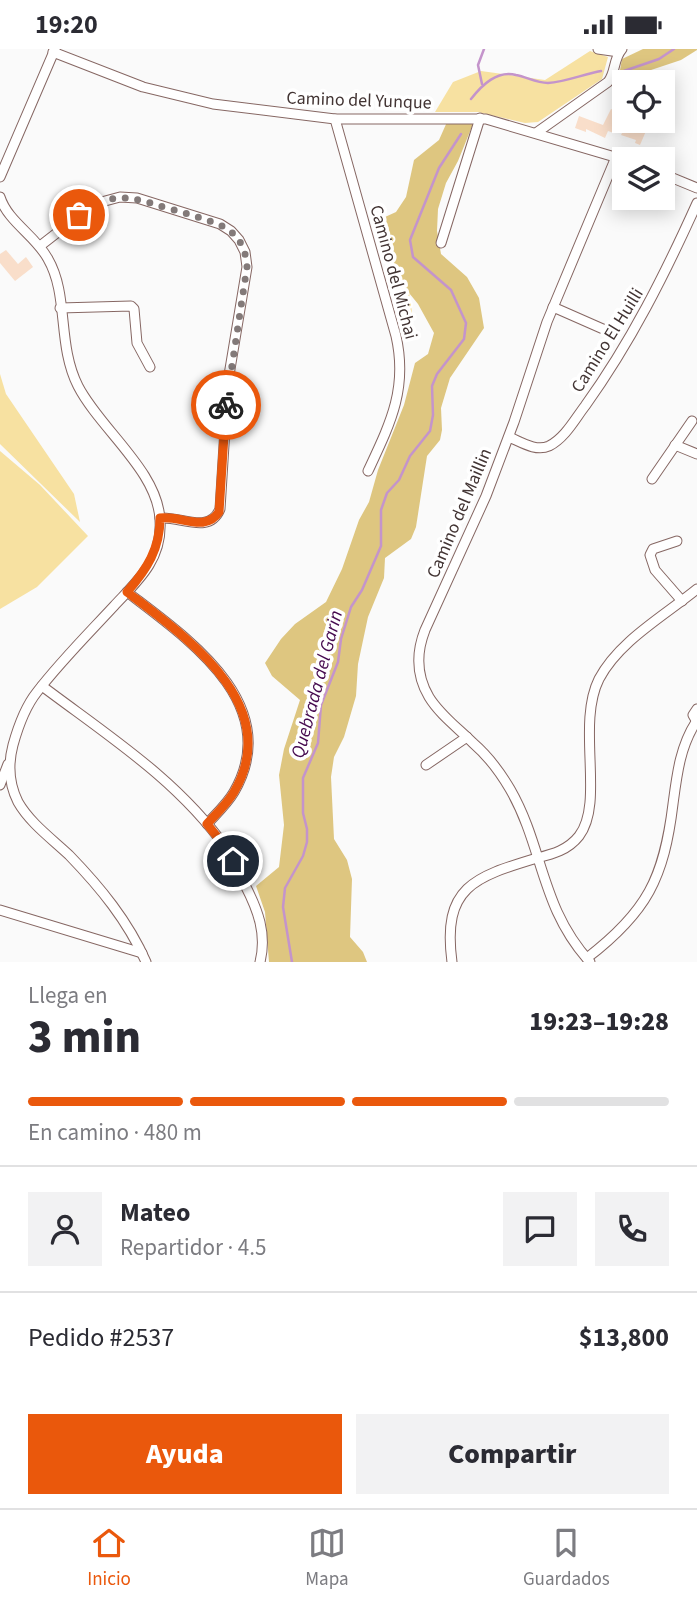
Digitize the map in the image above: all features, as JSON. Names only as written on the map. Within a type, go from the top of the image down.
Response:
[{"type":"street","points":[[536,133],[608,82],[620,51],[598,49]]},
{"type":"street","points":[[0,177],[54,51]]},
{"type":"street","name":"Camino del Yunque","points":[[54,51],[110,76],[168,94],[239,108],[335,119],[480,118],[612,156]]},
{"type":"street","points":[[442,243],[480,118]]},
{"type":"street","name":"Camino del Michai","points":[[335,119],[396,335],[400,358],[396,405],[368,471]]},
{"type":"street","name":"Camino del Maillin","points":[[589,960],[556,913],[526,824],[511,791],[491,762],[441,712],[427,693],[419,672],[418,652],[425,630],[486,496],[553,307],[612,176]]},
{"type":"street","points":[[675,179],[697,188]]},
{"type":"street","points":[[0,197],[6,210],[40,246],[55,274],[65,346],[75,378],[86,398],[147,480],[155,495],[160,518],[158,544],[144,573],[42,686],[27,707],[0,785]]},
{"type":"street","points":[[40,246],[94,204],[120,197],[137,198],[220,225],[235,235],[243,246],[247,267],[228,381],[220,509],[215,518],[204,523],[160,518]]},
{"type":"street","name":"Camino El Huilli","points":[[509,437],[543,448],[556,442],[567,431],[603,382],[640,321],[697,203]]},
{"type":"street","points":[[60,308],[131,306],[134,309],[137,343],[150,367]]},
{"type":"street","points":[[553,307],[603,329]]},
{"type":"street","points":[[652,479],[692,421]]},
{"type":"street","points":[[675,446],[697,454]]},
{"type":"street","points":[[677,541],[653,549],[650,555],[655,570],[689,598]]},
{"type":"street","points":[[452,962],[450,923],[454,908],[465,891],[487,874],[560,851],[582,832],[589,800],[589,713],[593,695],[603,673],[628,645],[697,589]]},
{"type":"street","points":[[127,592],[172,626],[206,658],[228,682],[242,708],[248,739],[243,770],[230,799],[207,824]]},
{"type":"street","points":[[42,686],[174,787],[227,849],[257,910],[263,936],[260,962]]},
{"type":"street","points":[[589,960],[632,916],[657,878],[669,840],[681,755],[696,722],[693,715],[697,709]]},
{"type":"street","points":[[426,765],[467,737]]},
{"type":"street","points":[[11,756],[12,784],[23,809],[98,887],[129,928],[144,957]]},
{"type":"street","points":[[0,910],[144,957]]},
{"type":"shaded area","points":[[643,49],[697,49],[681,60],[651,70],[620,70],[622,59]]},
{"type":"shaded area","points":[[590,51],[608,57],[602,79],[538,122],[525,123],[478,112],[435,112],[453,82],[481,71],[545,80]]},
{"type":"shaded area","points":[[447,122],[473,124],[446,183],[438,209],[437,231],[441,254],[467,277],[479,298],[484,328],[450,378],[441,408],[440,440],[427,456],[416,527],[411,539],[385,558],[384,578],[368,617],[358,664],[356,696],[344,737],[334,757],[331,777],[334,839],[347,860],[352,879],[350,937],[363,952],[367,962],[269,962],[265,912],[256,886],[279,867],[284,825],[279,775],[284,749],[300,700],[272,676],[265,663],[295,624],[326,602],[369,502],[378,470],[404,405],[415,363],[428,354],[434,333],[418,304],[386,258],[374,222],[396,212],[406,197],[414,160],[439,140]]},
{"type":"shaded area","points":[[406,271],[413,319],[401,321],[390,273]]},
{"type":"shaded area","points":[[0,374],[6,394],[74,494],[80,522],[0,444]]},
{"type":"shaded area","points":[[0,451],[40,485],[88,536],[37,587],[0,609]]},
{"type":"building","points":[[612,109],[612,132],[608,131],[605,138],[586,129],[586,132],[575,128],[579,116],[603,125]]},
{"type":"building","points":[[645,133],[640,145],[635,143],[636,140],[621,135]]},
{"type":"building","points":[[6,250],[18,264],[26,257],[33,267],[15,281],[0,263],[0,254]]},
{"type":"waterway","name":"Quebrada del Garin","points":[[482,84],[478,65],[484,49]]},
{"type":"waterway","points":[[627,70],[659,59],[674,49]]},
{"type":"waterway","points":[[471,99],[485,84],[502,75],[516,75],[548,83],[601,71]]},
{"type":"waterway","name":"Quebrada del Garin","points":[[292,962],[283,907],[285,888],[303,856],[307,842],[303,813],[303,778],[318,743],[321,705],[338,662],[341,639],[351,607],[362,590],[381,546],[381,510],[387,493],[399,480],[410,456],[430,431],[433,415],[432,386],[437,374],[464,339],[466,323],[451,290],[413,257],[410,240],[439,168],[461,134]]},
{"type":"way so far","points":[[79,215],[103,200],[137,198],[220,225],[231,231],[239,240],[245,252],[247,267],[226,405]]},
{"type":"route","points":[[226,405],[219,512],[215,518],[204,523],[160,518],[158,544],[152,559],[127,592],[172,626],[206,658],[228,682],[242,708],[248,739],[240,781],[230,799],[207,824],[233,861]]}]
